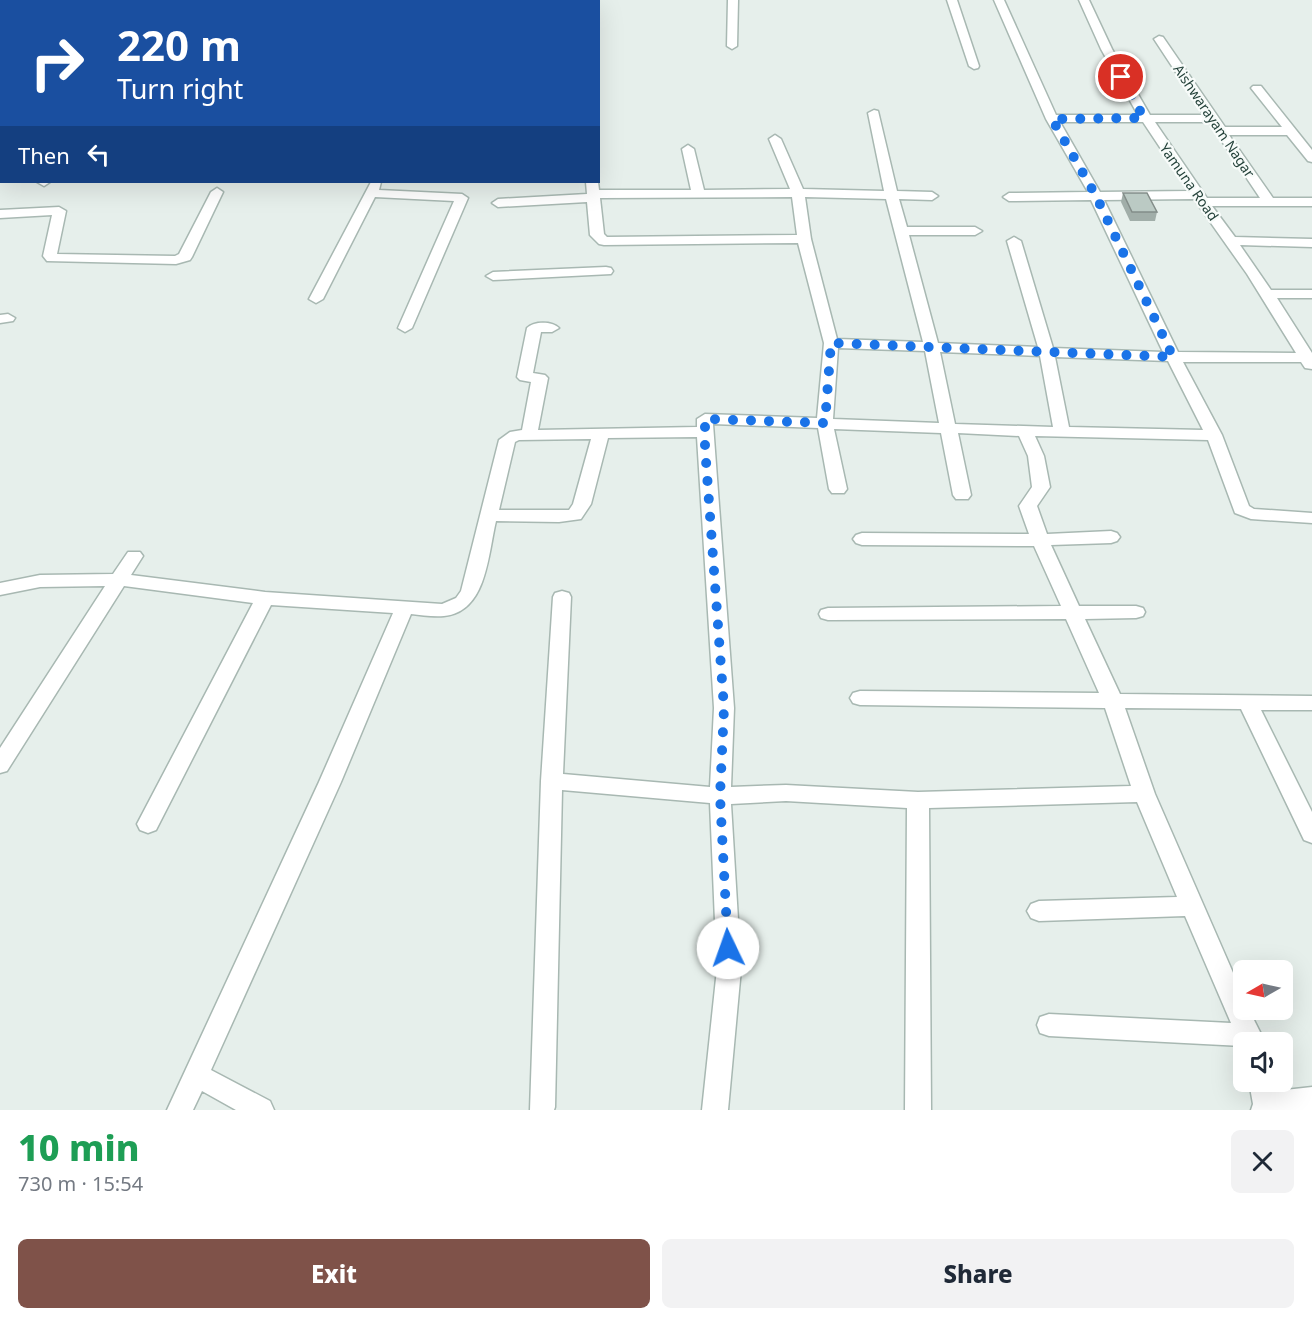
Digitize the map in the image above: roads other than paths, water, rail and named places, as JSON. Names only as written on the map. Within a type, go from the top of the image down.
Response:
[{"type":"street","points":[[732,46],[733,0]]},
{"type":"street","points":[[952,0],[974,66]]},
{"type":"street","points":[[999,0],[1052,119],[1096,196],[1173,357],[1214,435],[1244,511],[1251,514],[1312,518]]},
{"type":"street","name":"Yamuna Road","points":[[1084,0],[1099,37],[1144,118],[1202,199],[1310,362]]},
{"type":"street","name":"Aishwarayam Nagar","points":[[1159,39],[1269,202]]},
{"type":"street","points":[[1257,87],[1312,158]]},
{"type":"street","points":[[874,113],[891,195],[932,348],[962,495]]},
{"type":"street","points":[[1052,119],[1213,118]]},
{"type":"street","points":[[1222,130],[1291,131]]},
{"type":"street","points":[[775,139],[798,193],[804,238],[831,343],[825,423],[838,489]]},
{"type":"street","points":[[688,149],[698,194]]},
{"type":"street","points":[[316,299],[374,187],[462,198],[405,328]]},
{"type":"street","points":[[498,203],[593,191],[932,196]]},
{"type":"street","points":[[593,191],[597,235],[605,261]]},
{"type":"street","points":[[0,214],[59,211],[50,256],[52,258],[176,260],[185,257],[217,192]]},
{"type":"street","points":[[1009,196],[1312,202]]},
{"type":"street","points":[[901,231],[975,231]]},
{"type":"street","points":[[493,276],[804,238]]},
{"type":"street","points":[[1014,241],[1047,352],[1062,432]]},
{"type":"street","points":[[1230,241],[1312,243]]},
{"type":"street","points":[[1265,294],[1312,294]]},
{"type":"street","points":[[528,435],[540,378],[525,377],[534,328],[552,328]]},
{"type":"street","points":[[831,343],[1310,362]]},
{"type":"street","points":[[715,1110],[729,969],[720,796],[724,708],[705,419],[1024,431],[1214,435]]},
{"type":"street","points":[[1024,431],[1036,456],[1041,487],[1028,506],[1040,540],[1112,699],[1144,794],[1248,1032]]},
{"type":"street","points":[[0,589],[39,581],[120,580],[265,598],[444,610],[463,602],[470,592],[507,440],[516,435],[705,432]]},
{"type":"street","points":[[490,515],[559,517],[575,515],[582,504],[601,433]]},
{"type":"street","points":[[862,539],[1040,540],[1111,537]]},
{"type":"street","points":[[0,765],[134,556]]},
{"type":"street","points":[[542,1107],[552,781],[562,597]]},
{"type":"street","points":[[148,824],[265,598]]},
{"type":"street","points":[[180,1110],[330,782],[404,608]]},
{"type":"street","points":[[828,614],[1136,612]]},
{"type":"street","points":[[860,698],[1312,703]]},
{"type":"street","points":[[1247,701],[1312,834]]},
{"type":"street","points":[[552,781],[720,796],[786,793],[918,800],[1144,794]]},
{"type":"street","points":[[918,800],[918,1110]]},
{"type":"street","points":[[1039,911],[1192,906]]},
{"type":"street","points":[[1049,1026],[1233,1038]]},
{"type":"street","points":[[196,1076],[261,1110]]},
{"type":"street","points":[[1264,1098],[1312,1099]]}]
